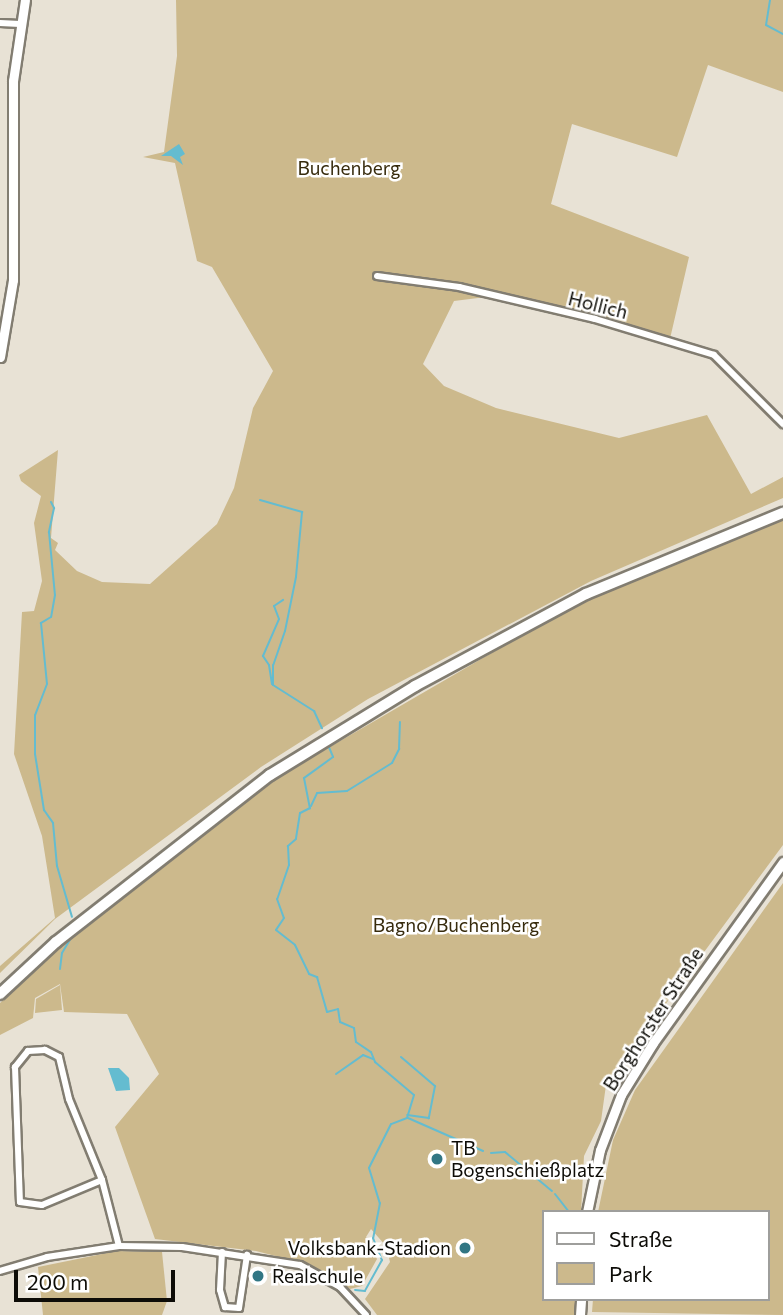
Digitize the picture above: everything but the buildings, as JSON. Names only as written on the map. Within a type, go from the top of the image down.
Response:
[{"type":"highway","points":[[0,986],[51,938],[176,839],[267,772],[391,695],[585,590],[783,507]]},
{"type":"highway","points":[[0,994],[66,934],[270,775],[415,686],[586,594],[783,513]]},
{"type":"main road","points":[[0,357],[13,280],[12,114],[20,24],[25,0]]},
{"type":"main road","name":"Borghorster Straße","points":[[587,1210],[600,1150],[621,1095],[653,1043],[783,862]]},
{"type":"street","points":[[0,23],[20,24]]},
{"type":"street","name":"Hollich","points":[[377,276],[459,287],[595,320],[714,355],[783,424]]},
{"type":"street","points":[[102,1180],[42,1205],[20,1202],[15,1068],[28,1051],[45,1050],[59,1057],[69,1098],[102,1180],[119,1246]]},
{"type":"street","points":[[0,1271],[47,1257],[119,1246],[247,1255],[314,1271],[340,1287],[366,1315]]},
{"type":"street","points":[[222,1252],[220,1290],[225,1307],[239,1308],[247,1255]]},
{"type":"green space","name":"Buchenberg","points":[[176,0],[783,0],[783,92],[708,65],[677,157],[572,124],[551,204],[689,257],[669,343],[595,319],[486,297],[454,301],[423,364],[444,386],[496,408],[619,438],[707,415],[751,494],[783,477],[783,498],[591,581],[368,699],[261,767],[55,919],[0,973],[0,966],[55,918],[42,836],[14,754],[22,612],[34,611],[42,581],[34,523],[41,496],[21,481],[19,475],[58,450],[51,538],[58,543],[55,550],[77,571],[102,582],[150,584],[217,524],[234,488],[253,408],[273,371],[212,267],[197,261],[175,163],[143,157],[164,152],[177,56]]},
{"type":"green space","name":"Bagno/Buchenberg","points":[[783,518],[783,845],[606,1085],[601,1121],[584,1156],[581,1210],[542,1210],[542,1301],[575,1301],[575,1315],[377,1315],[365,1299],[390,1262],[386,1246],[371,1229],[366,1237],[377,1259],[362,1286],[350,1289],[311,1265],[256,1251],[155,1239],[115,1127],[159,1074],[127,1014],[64,1012],[60,984],[35,998],[33,1018],[0,1035],[0,1003],[102,907],[273,780],[588,597]]},
{"type":"green space","points":[[783,883],[783,1315],[592,1312],[593,1301],[769,1301],[769,1210],[598,1210],[613,1140],[635,1090]]},
{"type":"green space","points":[[60,985],[62,1010],[35,1013],[36,999]]},
{"type":"green space","points":[[117,1251],[162,1252],[167,1301],[162,1315],[43,1315],[38,1267]]},
{"type":"water","points":[[179,144],[185,154],[180,157],[183,165],[171,156],[161,156]]},
{"type":"water","points":[[108,1068],[119,1068],[129,1078],[130,1090],[116,1091]]},
{"type":"waterway","points":[[770,0],[766,25],[783,34]]},
{"type":"waterway","points":[[260,500],[302,512],[296,577],[285,631],[273,665],[273,685],[314,711],[322,728]]},
{"type":"waterway","points":[[51,502],[54,508],[49,532],[55,595],[51,617],[41,623],[47,684],[35,715],[35,754],[44,810],[53,823],[57,866],[72,917]]},
{"type":"waterway","points":[[272,684],[269,665],[263,656],[279,619],[274,606],[283,600]]},
{"type":"waterway","points":[[311,806],[317,793],[347,791],[392,763],[399,749],[400,722]]},
{"type":"waterway","points":[[328,745],[333,757],[304,778],[310,808],[300,813],[296,839],[288,846],[289,865],[277,899],[284,918],[276,930],[295,945],[309,974],[317,977],[327,1012],[338,1009],[340,1022],[354,1028],[356,1042],[371,1052],[375,1062],[414,1095],[407,1118],[391,1124],[369,1168],[380,1203],[373,1238],[382,1260],[365,1291],[355,1290]]},
{"type":"waterway","points":[[60,969],[62,953],[74,933]]},
{"type":"waterway","points":[[336,1074],[363,1055],[373,1059]]},
{"type":"waterway","points":[[401,1057],[435,1086],[429,1118],[407,1115]]},
{"type":"waterway","points":[[408,1118],[483,1151]]},
{"type":"waterway","points":[[491,1153],[505,1152],[552,1191]]},
{"type":"waterway","points":[[555,1194],[567,1210]]},
{"type":"place","name":"TB Bogenschießplatz","points":[[437,1159]]},
{"type":"place","name":"Volksbank-Stadion","points":[[465,1248]]},
{"type":"place","name":"Realschule","points":[[258,1276]]}]
